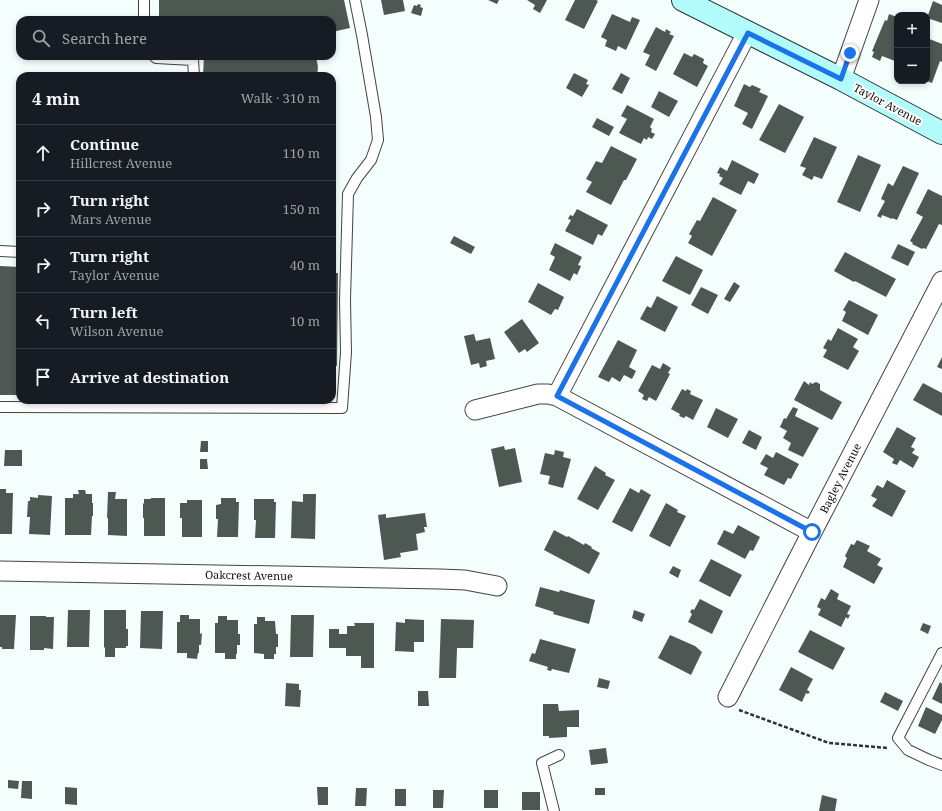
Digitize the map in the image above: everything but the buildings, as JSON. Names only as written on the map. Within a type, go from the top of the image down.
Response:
[{"type":"main road","name":"Taylor Avenue","points":[[683,0],[841,79],[942,133]]},
{"type":"street","points":[[841,79],[868,0]]},
{"type":"street","points":[[557,396],[748,33]]},
{"type":"street","name":"Bagley Avenue","points":[[728,697],[942,281]]},
{"type":"street","points":[[475,410],[538,394],[557,396],[812,532]]},
{"type":"street","name":"Oakcrest Avenue","points":[[0,570],[440,578],[465,580],[497,586]]},
{"type":"lane","points":[[144,0],[144,16]]},
{"type":"lane","points":[[0,407],[342,408],[346,352],[345,300],[348,194],[357,178],[371,160],[378,140],[375,110],[362,35],[354,0]]},
{"type":"lane","points":[[193,60],[194,72]]},
{"type":"lane","points":[[0,251],[16,252]]},
{"type":"lane","points":[[942,653],[898,738],[908,750],[942,765]]},
{"type":"lane","points":[[554,811],[542,763],[559,755]]},
{"type":"path","points":[[728,697],[735,708],[829,743],[908,750]]},
{"type":"route","points":[[812,532],[557,396],[748,33],[841,79],[850,53]]}]
